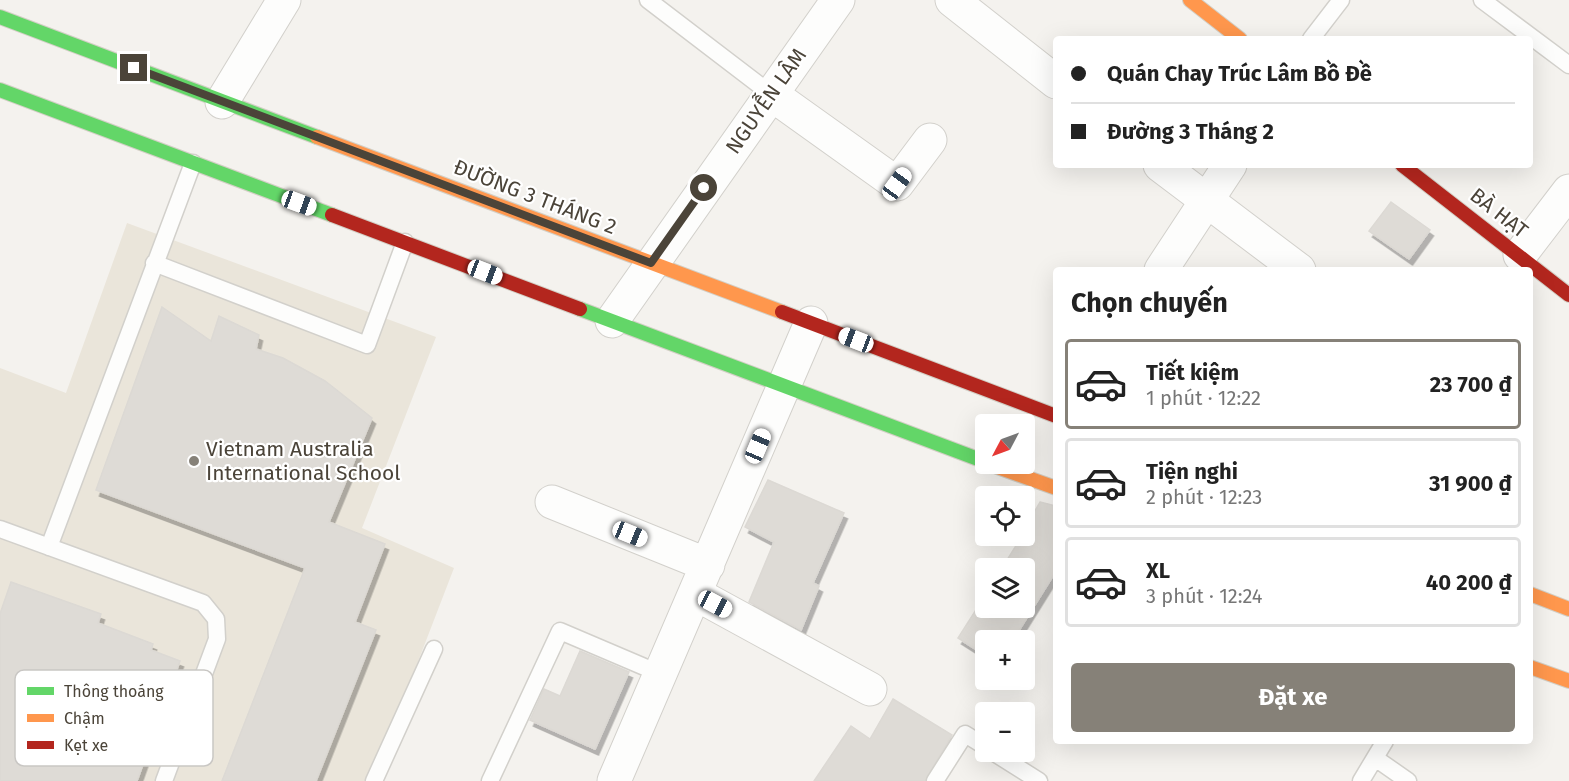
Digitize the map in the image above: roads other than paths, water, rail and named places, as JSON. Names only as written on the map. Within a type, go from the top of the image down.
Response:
[{"type":"main road","points":[[1191,0],[1236,36]]},
{"type":"main road","name":"ĐƯỜNG 3 THÁNG 2","points":[[0,17],[1053,415]]},
{"type":"main road","points":[[0,90],[975,458]]},
{"type":"main road","name":"BÀ HẠT","points":[[1405,168],[1514,263]]},
{"type":"main road","name":"BÀ HẠT","points":[[1533,274],[1569,295]]},
{"type":"main road","points":[[1016,474],[1053,488]]},
{"type":"main road","points":[[1533,595],[1569,609]]},
{"type":"main road","points":[[1533,668],[1569,681]]},
{"type":"street","points":[[222,102],[284,0]]},
{"type":"street","name":"NGUYỄN LÂM","points":[[612,321],[838,0]]},
{"type":"street","points":[[952,0],[1053,80]]},
{"type":"street","points":[[771,93],[897,184],[930,140]]},
{"type":"street","points":[[1164,168],[1295,267]]},
{"type":"street","points":[[1163,267],[1228,168]]},
{"type":"street","points":[[1514,263],[1569,191]]},
{"type":"street","points":[[614,781],[812,323]]},
{"type":"street","points":[[552,502],[702,580],[870,689]]},
{"type":"lane","points":[[648,0],[771,93]]},
{"type":"lane","points":[[1313,36],[1341,0]]},
{"type":"lane","points":[[1482,0],[1530,36]]},
{"type":"lane","points":[[1533,38],[1569,65]]},
{"type":"lane","points":[[49,547],[193,163]]},
{"type":"lane","points":[[154,262],[367,345],[405,243]]},
{"type":"lane","points":[[0,529],[203,603],[216,619],[218,639],[206,670]]},
{"type":"lane","points":[[490,781],[560,630],[661,674]]},
{"type":"lane","points":[[374,781],[434,649]]},
{"type":"lane","points":[[935,781],[965,734],[975,740]]},
{"type":"lane","points":[[1361,781],[1383,744]]},
{"type":"lane","points":[[1375,758],[1408,781]]},
{"type":"lane","points":[[1009,762],[1039,781]]},
{"type":"lane","points":[[164,781],[170,766]]},
{"type":"place","name":"Vietnam Australia International School","points":[[194,461]]}]
